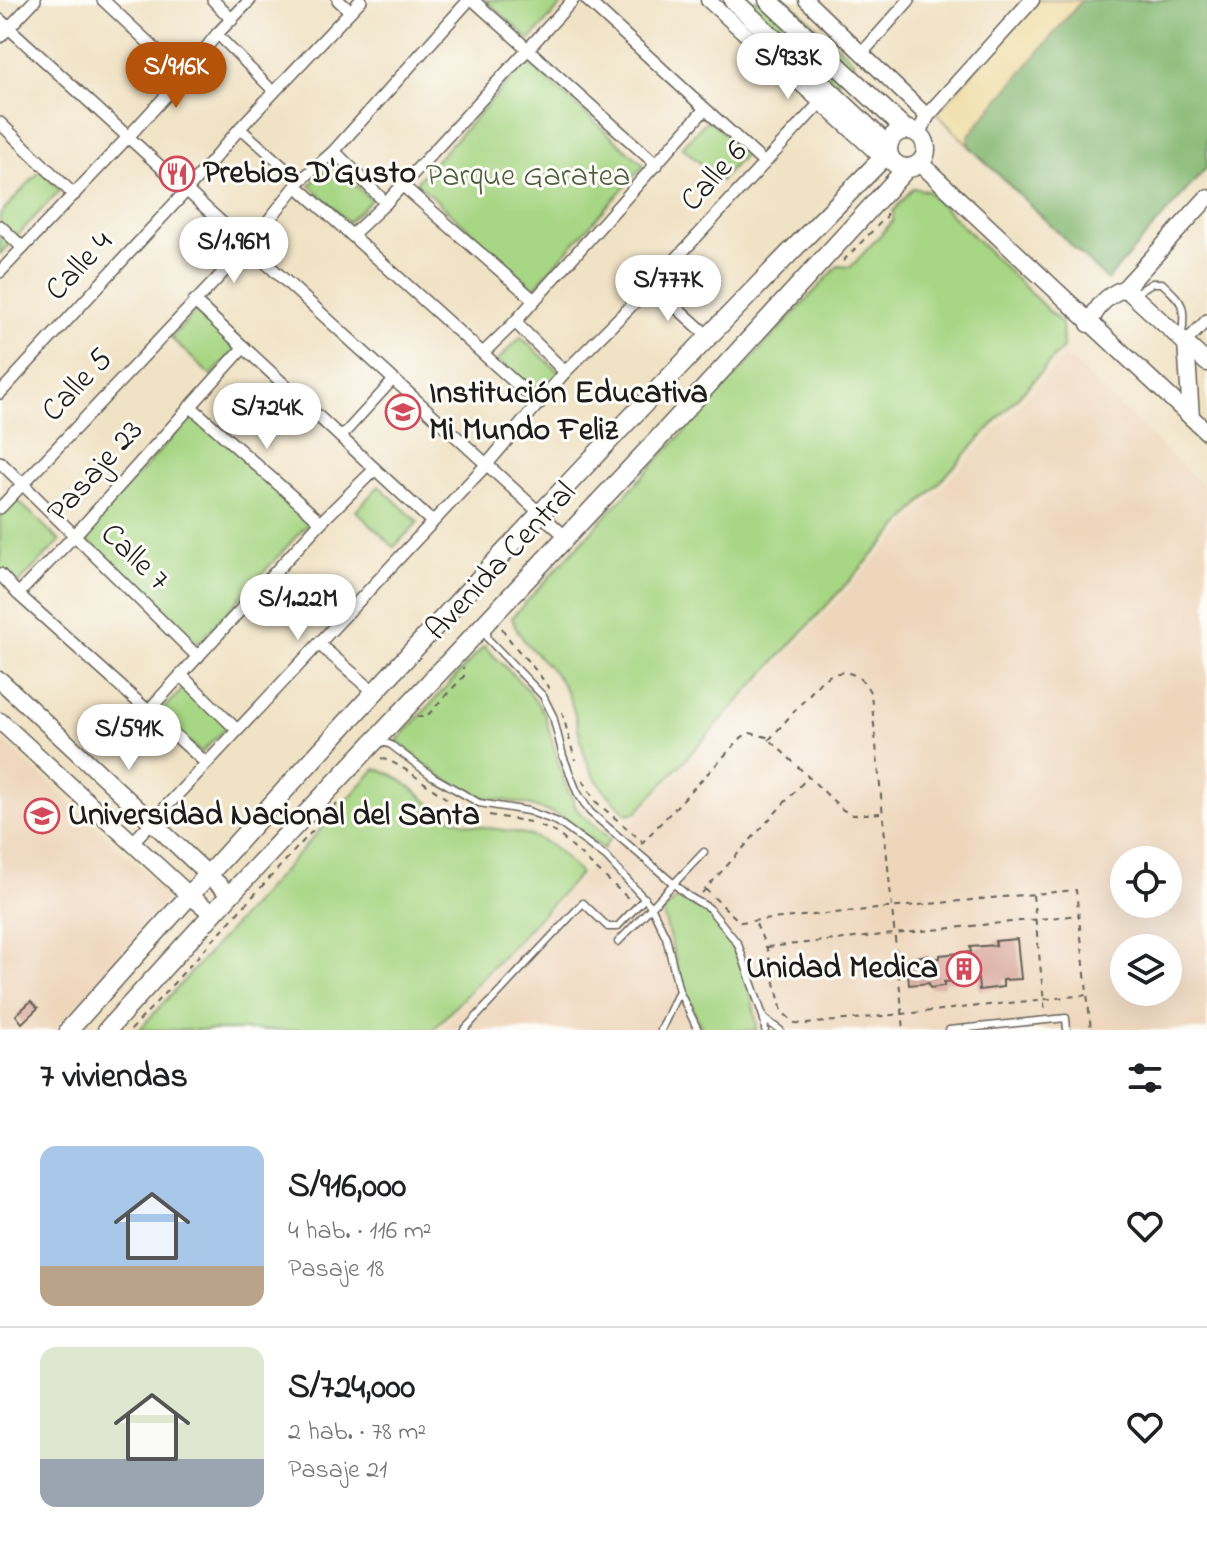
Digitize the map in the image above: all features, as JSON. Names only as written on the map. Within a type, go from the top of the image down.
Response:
[{"type":"main road","points":[[733,0],[888,150],[895,164],[913,166],[1207,432]]},
{"type":"main road","points":[[768,0],[925,145],[926,152],[913,166]]},
{"type":"main road","points":[[888,150],[894,135],[912,132]]},
{"type":"main road","name":"Avenida Central","points":[[69,1030],[373,691],[707,335],[888,150]]},
{"type":"main road","name":"Avenida Central","points":[[107,1030],[212,913],[378,749],[485,624],[913,166]]},
{"type":"main road","points":[[1089,324],[1097,307],[1109,294],[1129,291],[1207,198]]},
{"type":"main road","points":[[1129,291],[1207,363]]},
{"type":"main road","points":[[1183,340],[1191,417]]},
{"type":"main road","points":[[0,680],[230,895]]},
{"type":"main road","points":[[0,721],[212,913]]},
{"type":"street","points":[[35,0],[3,28],[129,136],[566,537]]},
{"type":"street","points":[[103,0],[184,76]]},
{"type":"street","points":[[213,0],[232,20]]},
{"type":"street","points":[[0,272],[129,136],[250,0]]},
{"type":"street","points":[[338,0],[350,11]]},
{"type":"street","name":"Calle 4","points":[[0,393],[240,128],[361,0]]},
{"type":"street","points":[[471,0],[657,165]]},
{"type":"street","name":"Calle 5","points":[[0,508],[249,245],[299,184],[334,151],[471,0]]},
{"type":"street","points":[[353,234],[386,203],[573,0]]},
{"type":"street","points":[[587,0],[763,162]]},
{"type":"street","points":[[708,0],[874,151],[888,150]]},
{"type":"street","points":[[806,0],[927,116]]},
{"type":"street","points":[[863,52],[909,0]]},
{"type":"street","points":[[912,132],[1032,0]]},
{"type":"street","points":[[217,34],[274,92]]},
{"type":"street","name":"Calle 6","points":[[132,843],[488,463],[565,372],[652,285],[819,104]]},
{"type":"street","points":[[483,353],[515,322],[705,109]]},
{"type":"street","points":[[0,123],[74,195]]},
{"type":"street","points":[[240,128],[539,404]]},
{"type":"street","points":[[334,151],[386,203]]},
{"type":"street","points":[[402,185],[534,300]]},
{"type":"street","points":[[0,226],[23,248]]},
{"type":"street","points":[[652,285],[707,335]]},
{"type":"street","points":[[194,301],[431,521]]},
{"type":"street","points":[[1183,340],[1207,320]]},
{"type":"street","points":[[515,322],[565,372]]},
{"type":"street","name":"Pasaje 23","points":[[18,594],[244,347]]},
{"type":"street","points":[[342,436],[394,379]]},
{"type":"street","points":[[190,406],[321,522]]},
{"type":"street","name":"Calle 7","points":[[0,462],[198,657]]},
{"type":"street","points":[[148,711],[321,522],[375,469]]},
{"type":"street","points":[[0,574],[18,594],[206,763]]},
{"type":"street","points":[[320,645],[373,691]]},
{"type":"street","points":[[182,676],[237,730]]},
{"type":"lane","points":[[1129,291],[1162,283],[1183,303],[1183,340]]},
{"type":"lane","points":[[485,624],[488,639],[543,696],[553,716],[563,756],[590,812],[673,883],[709,908],[738,944],[765,1030]]},
{"type":"lane","points":[[378,749],[391,745],[432,776],[479,803],[528,811],[558,822],[606,857],[651,906],[666,937],[679,991],[698,1030]]},
{"type":"lane","points":[[618,942],[704,852]]},
{"type":"lane","points":[[464,1030],[583,903],[608,927],[617,927],[645,898]]},
{"type":"lane","points":[[661,1030],[679,991]]},
{"type":"lane","points":[[949,1030],[1066,1018],[1067,1030]]},
{"type":"lane","points":[[764,1019],[780,1030]]},
{"type":"path","points":[[769,740],[822,680],[841,671],[860,677],[871,694],[904,1030]]},
{"type":"path","points":[[634,851],[742,737],[750,733],[769,740],[843,810],[853,815],[882,813]]},
{"type":"path","points":[[378,749],[459,807],[532,823],[557,833],[622,890],[636,907]]},
{"type":"path","points":[[696,900],[808,777]]},
{"type":"path","points":[[705,889],[740,922],[1076,890],[1091,1030]]},
{"type":"path","points":[[1033,894],[1046,1020]]},
{"type":"path","points":[[766,947],[1079,915]]},
{"type":"path","points":[[755,922],[766,947],[782,1012],[795,1023],[1087,994]]},
{"type":"shaded area","points":[[1065,355],[1207,490],[1207,1030],[440,1030]]},
{"type":"shaded area","name":"Universidad Nacional del Santa","points":[[0,738],[169,895],[54,1030],[0,1030]]},
{"type":"green space","points":[[485,0],[566,0],[530,40]]},
{"type":"green space","points":[[740,0],[766,0],[845,73],[833,86]]},
{"type":"green space","points":[[774,0],[788,0],[854,61],[847,68]]},
{"type":"green space","points":[[1082,0],[1207,0],[1207,167],[1107,280],[969,146],[968,136]]},
{"type":"green space","name":"Parque Garatea","points":[[527,62],[644,165],[534,288],[416,182]]},
{"type":"green space","points":[[708,119],[746,153],[720,181],[682,147]]},
{"type":"green space","points":[[332,163],[371,200],[348,222],[310,185]]},
{"type":"green space","points":[[40,171],[60,190],[0,254],[0,214]]},
{"type":"green space","points":[[913,188],[927,191],[1062,324],[1063,348],[637,812],[627,814],[593,775],[566,691],[520,635],[512,617],[838,266],[851,267],[893,221],[893,211]]},
{"type":"green space","points":[[196,311],[236,349],[211,376],[171,338]]},
{"type":"green space","points":[[521,337],[560,373],[538,397],[498,360]]},
{"type":"green space","points":[[194,413],[314,517],[198,644],[83,536]]},
{"type":"green space","points":[[379,486],[418,522],[394,547],[356,511]]},
{"type":"green space","points":[[14,497],[60,541],[17,585],[0,569],[0,512]]},
{"type":"green space","points":[[484,646],[527,689],[544,713],[564,781],[577,810],[610,839],[603,849],[560,816],[525,804],[481,797],[441,777],[397,741]]},
{"type":"green space","points":[[187,685],[229,725],[201,753],[159,713]]},
{"type":"green space","points":[[375,769],[395,776],[448,816],[473,825],[537,838],[557,850],[580,874],[433,1030],[139,1030]]},
{"type":"green space","points":[[677,898],[695,904],[724,931],[735,950],[750,992],[757,1030],[703,1030],[684,992],[663,912]]},
{"type":"sand","points":[[1038,0],[1082,0],[968,136],[969,146],[936,113]]},
{"type":"building","name":"Unidad Medica","points":[[1017,939],[1021,979],[1003,980],[1003,987],[979,990],[978,979],[944,982],[944,986],[930,988],[929,983],[909,985],[907,959],[927,955],[927,959],[940,958],[940,955],[971,952],[970,947]]},
{"type":"building","points":[[31,1001],[38,1008],[22,1023],[16,1015]]},
{"type":"place","name":"Prebios D'Gusto","points":[[177,174]]},
{"type":"place","name":"Institución Educativa Mi Mundo Feliz","points":[[403,412]]},
{"type":"place","name":"Universidad Nacional del Santa","points":[[42,816]]},
{"type":"place","name":"Unidad Medica","points":[[964,969]]}]
